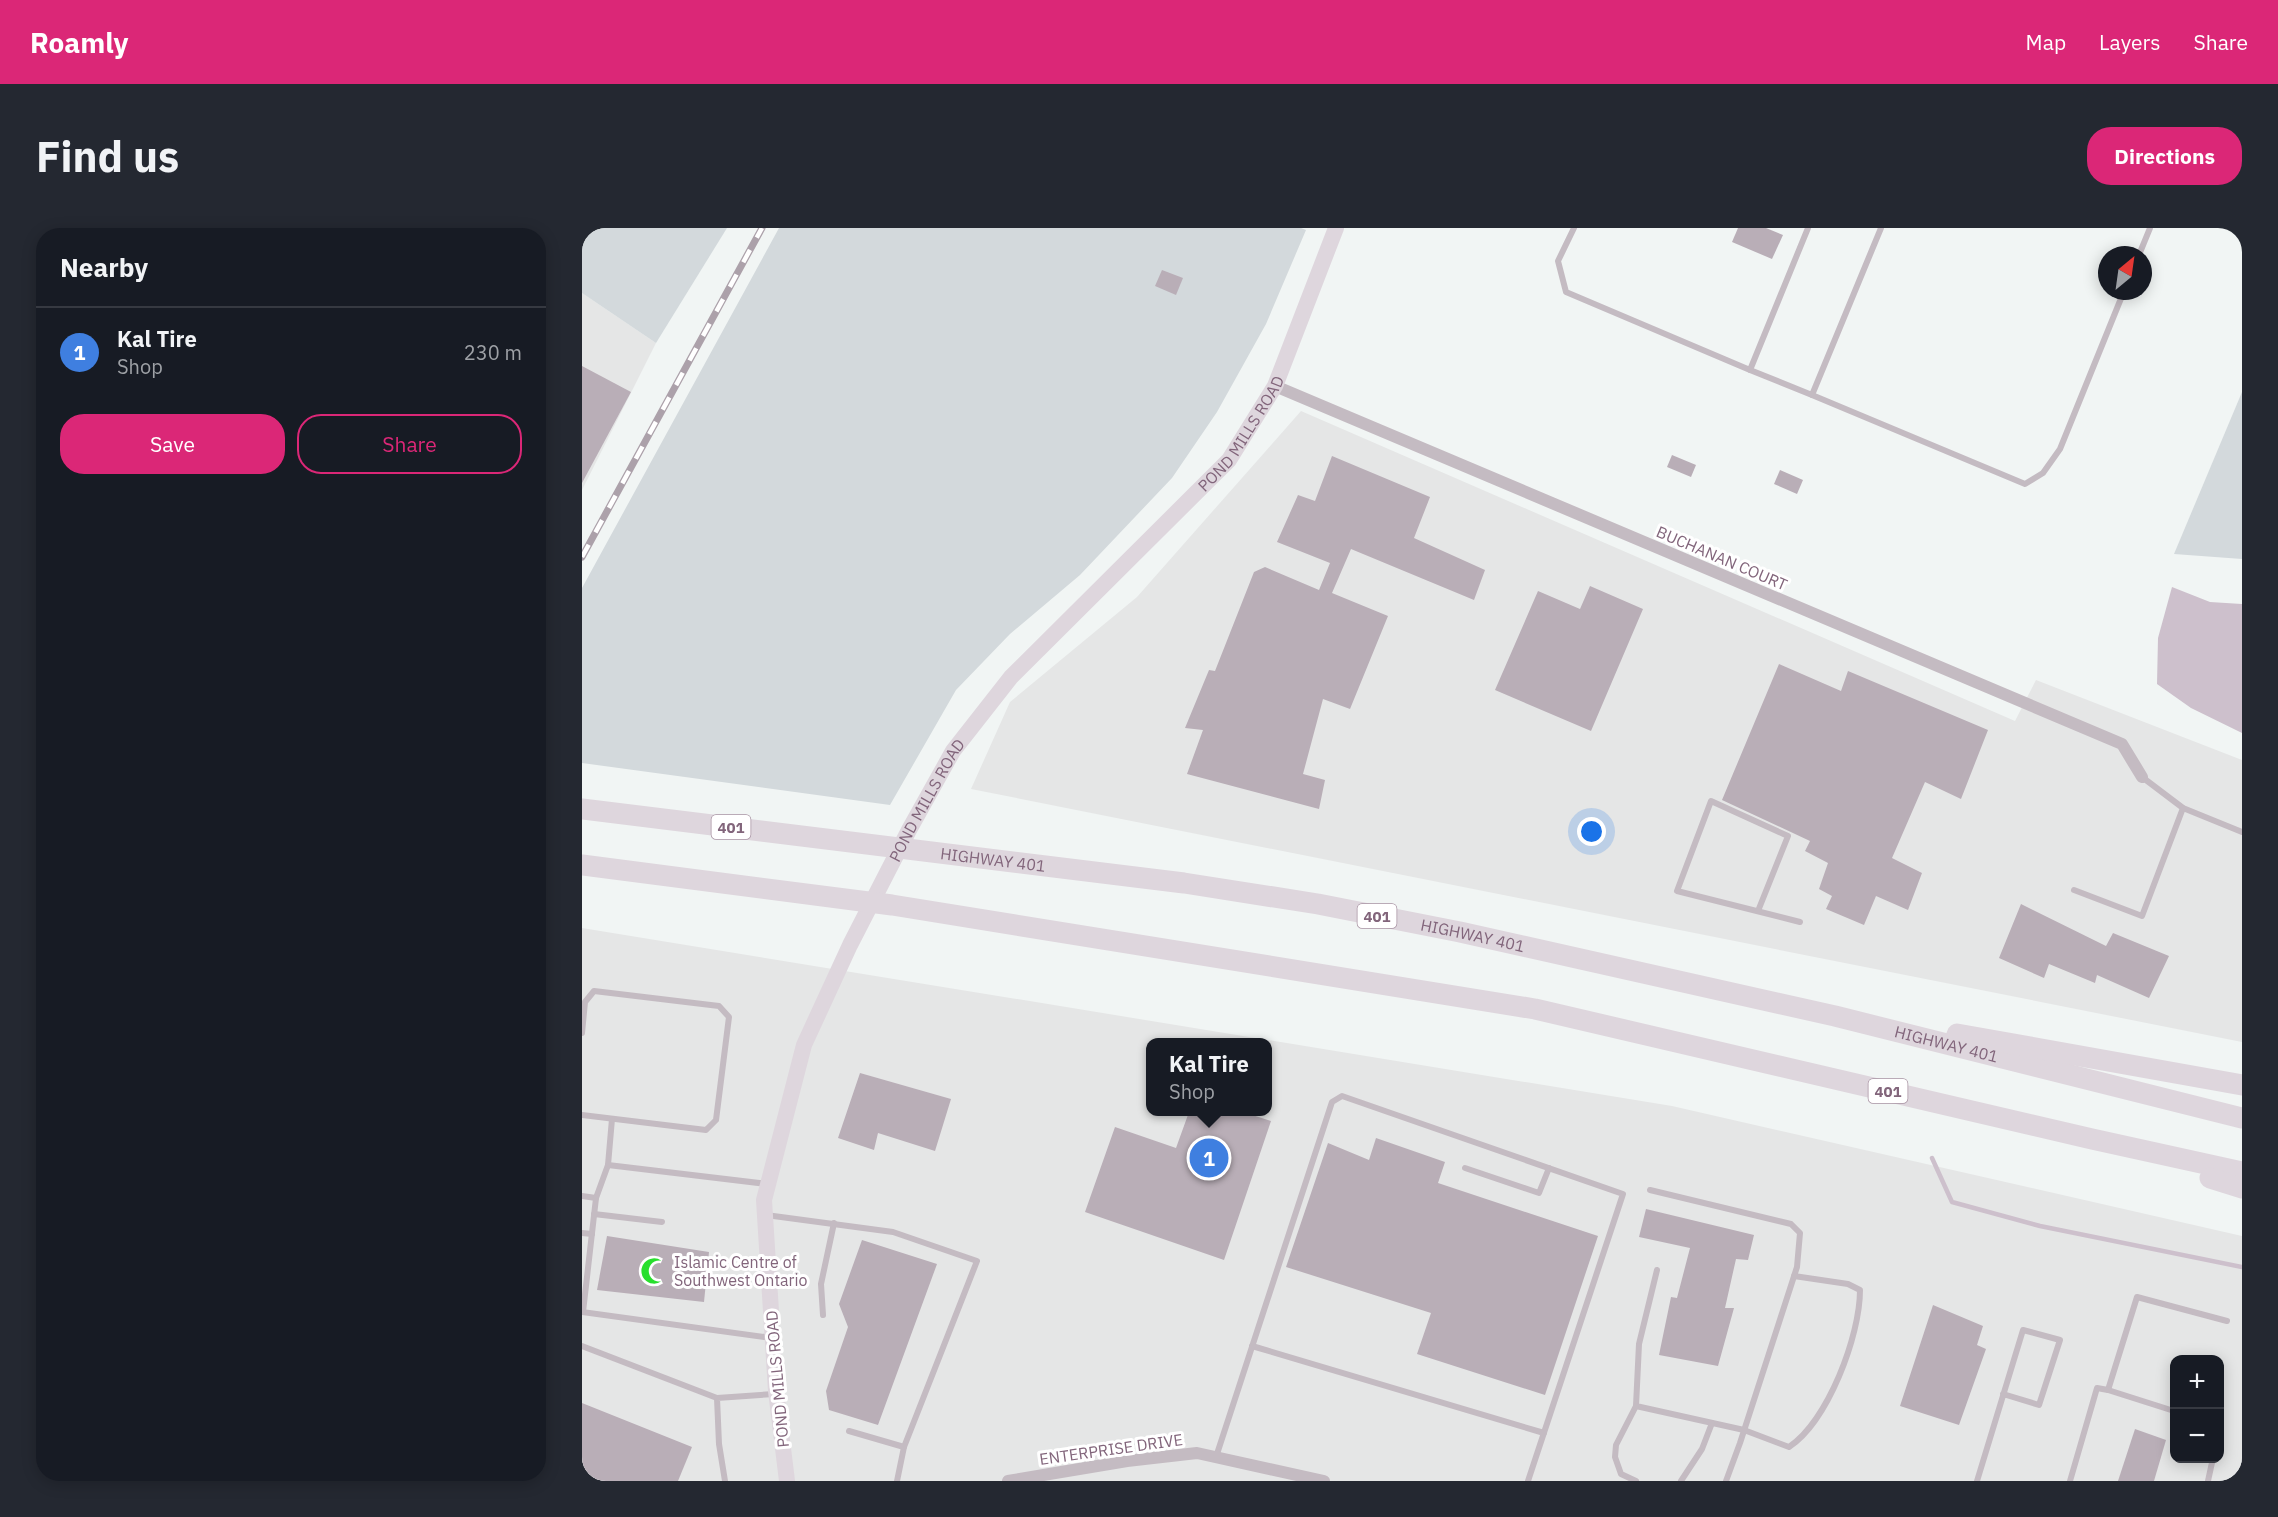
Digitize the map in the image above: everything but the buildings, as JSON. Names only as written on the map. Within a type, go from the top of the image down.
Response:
[{"type":"highway","name":"HIGHWAY 401","points":[[582,809],[1184,883],[1318,904],[1471,934],[1835,1016],[2242,1118]]},
{"type":"highway","name":"401","points":[[582,866],[892,905],[1535,1009],[2242,1172]]},
{"type":"highway","points":[[1835,1016],[1930,1029],[2242,1085]]},
{"type":"highway","points":[[2092,1139],[2140,1157],[2242,1188]]},
{"type":"main road","name":"POND MILLS ROAD","points":[[787,1481],[777,1394],[764,1200],[804,1045],[850,945],[909,830],[953,751],[1011,677],[1229,460],[1275,387],[1336,228]]},
{"type":"street","name":"BUCHANAN COURT","points":[[1275,387],[2121,744],[2142,777]]},
{"type":"street","name":"ENTERPRISE DRIVE","points":[[1008,1481],[1127,1461],[1197,1453],[1286,1477],[1324,1481]]},
{"type":"lane","points":[[1574,228],[1558,261],[1566,292],[2025,484],[2043,472],[2060,449],[2120,300]]},
{"type":"lane","points":[[1750,370],[1808,228]]},
{"type":"lane","points":[[1812,395],[1881,228]]},
{"type":"lane","points":[[2143,246],[2150,228]]},
{"type":"lane","points":[[2142,777],[2183,808],[2242,832]]},
{"type":"lane","points":[[1758,911],[1788,836],[1712,801],[1677,891],[1800,922]]},
{"type":"lane","points":[[2074,890],[2142,916],[2183,808]]},
{"type":"lane","points":[[582,1033],[585,1002],[594,991],[719,1006],[729,1017],[716,1120],[706,1130],[582,1115]]},
{"type":"lane","points":[[1216,1457],[1332,1101],[1342,1096],[1623,1194],[1528,1481]]},
{"type":"lane","points":[[612,1119],[608,1165],[596,1198],[585,1272],[582,1312],[773,1338]]},
{"type":"lane","points":[[608,1165],[767,1184]]},
{"type":"lane","points":[[1465,1168],[1539,1192],[1549,1168]]},
{"type":"lane","points":[[1650,1190],[1791,1224],[1800,1233],[1797,1267],[1726,1481]]},
{"type":"lane","points":[[582,1196],[596,1198]]},
{"type":"lane","points":[[594,1214],[663,1222]]},
{"type":"lane","points":[[765,1214],[893,1232],[977,1261],[904,1447],[897,1481]]},
{"type":"lane","points":[[822,1315],[820,1284],[834,1223]]},
{"type":"lane","points":[[582,1233],[592,1234]]},
{"type":"lane","points":[[1635,1481],[1621,1474],[1615,1457],[1616,1444],[1636,1406],[1639,1344],[1657,1270]]},
{"type":"lane","points":[[1636,1406],[1744,1430],[1789,1447],[1800,1440],[1818,1417],[1835,1387],[1855,1331],[1860,1290],[1848,1284],[1794,1276]]},
{"type":"lane","points":[[2108,1390],[2137,1297],[2227,1321]]},
{"type":"lane","points":[[1977,1481],[2003,1394],[2023,1330],[2060,1340],[2038,1404],[2003,1394]]},
{"type":"lane","points":[[582,1346],[717,1398],[777,1394]]},
{"type":"lane","points":[[1252,1346],[1544,1433]]},
{"type":"lane","points":[[2070,1481],[2097,1388],[2170,1409]]},
{"type":"lane","points":[[717,1398],[719,1444],[725,1481]]},
{"type":"lane","points":[[1682,1481],[1702,1449],[1712,1423]]},
{"type":"lane","points":[[849,1431],[904,1447]]},
{"type":"lane","points":[[2208,1481],[2212,1463]]},
{"type":"shaded area","points":[[582,228],[727,228],[656,343],[582,293]]},
{"type":"shaded area","points":[[779,228],[1301,228],[1306,230],[1266,324],[1217,412],[1172,478],[1080,575],[1010,634],[956,690],[890,805],[582,763],[582,588]]},
{"type":"shaded area","points":[[582,293],[656,343],[582,490]]},
{"type":"shaded area","points":[[2242,392],[2242,559],[2174,554]]},
{"type":"shaded area","points":[[1301,411],[2015,721],[2036,680],[2242,760],[2242,1042],[971,789],[1010,702],[1137,597]]},
{"type":"shaded area","points":[[2172,587],[2210,602],[2242,604],[2242,733],[2191,708],[2157,684],[2158,638]]},
{"type":"shaded area","points":[[582,928],[1256,1038],[1146,1038],[1146,1116],[1272,1116],[1272,1041],[1672,1106],[2242,1236],[2242,1481],[582,1481]]},
{"type":"waterway","points":[[1932,1158],[1952,1202],[2040,1226],[2242,1267]]},
{"type":"railway","points":[[582,557],[762,228]]},
{"type":"place","name":"Kal Tire","points":[[1209,1158]]},
{"type":"place","name":"Islamic Centre of Southwest Ontario","points":[[654,1271]]}]
